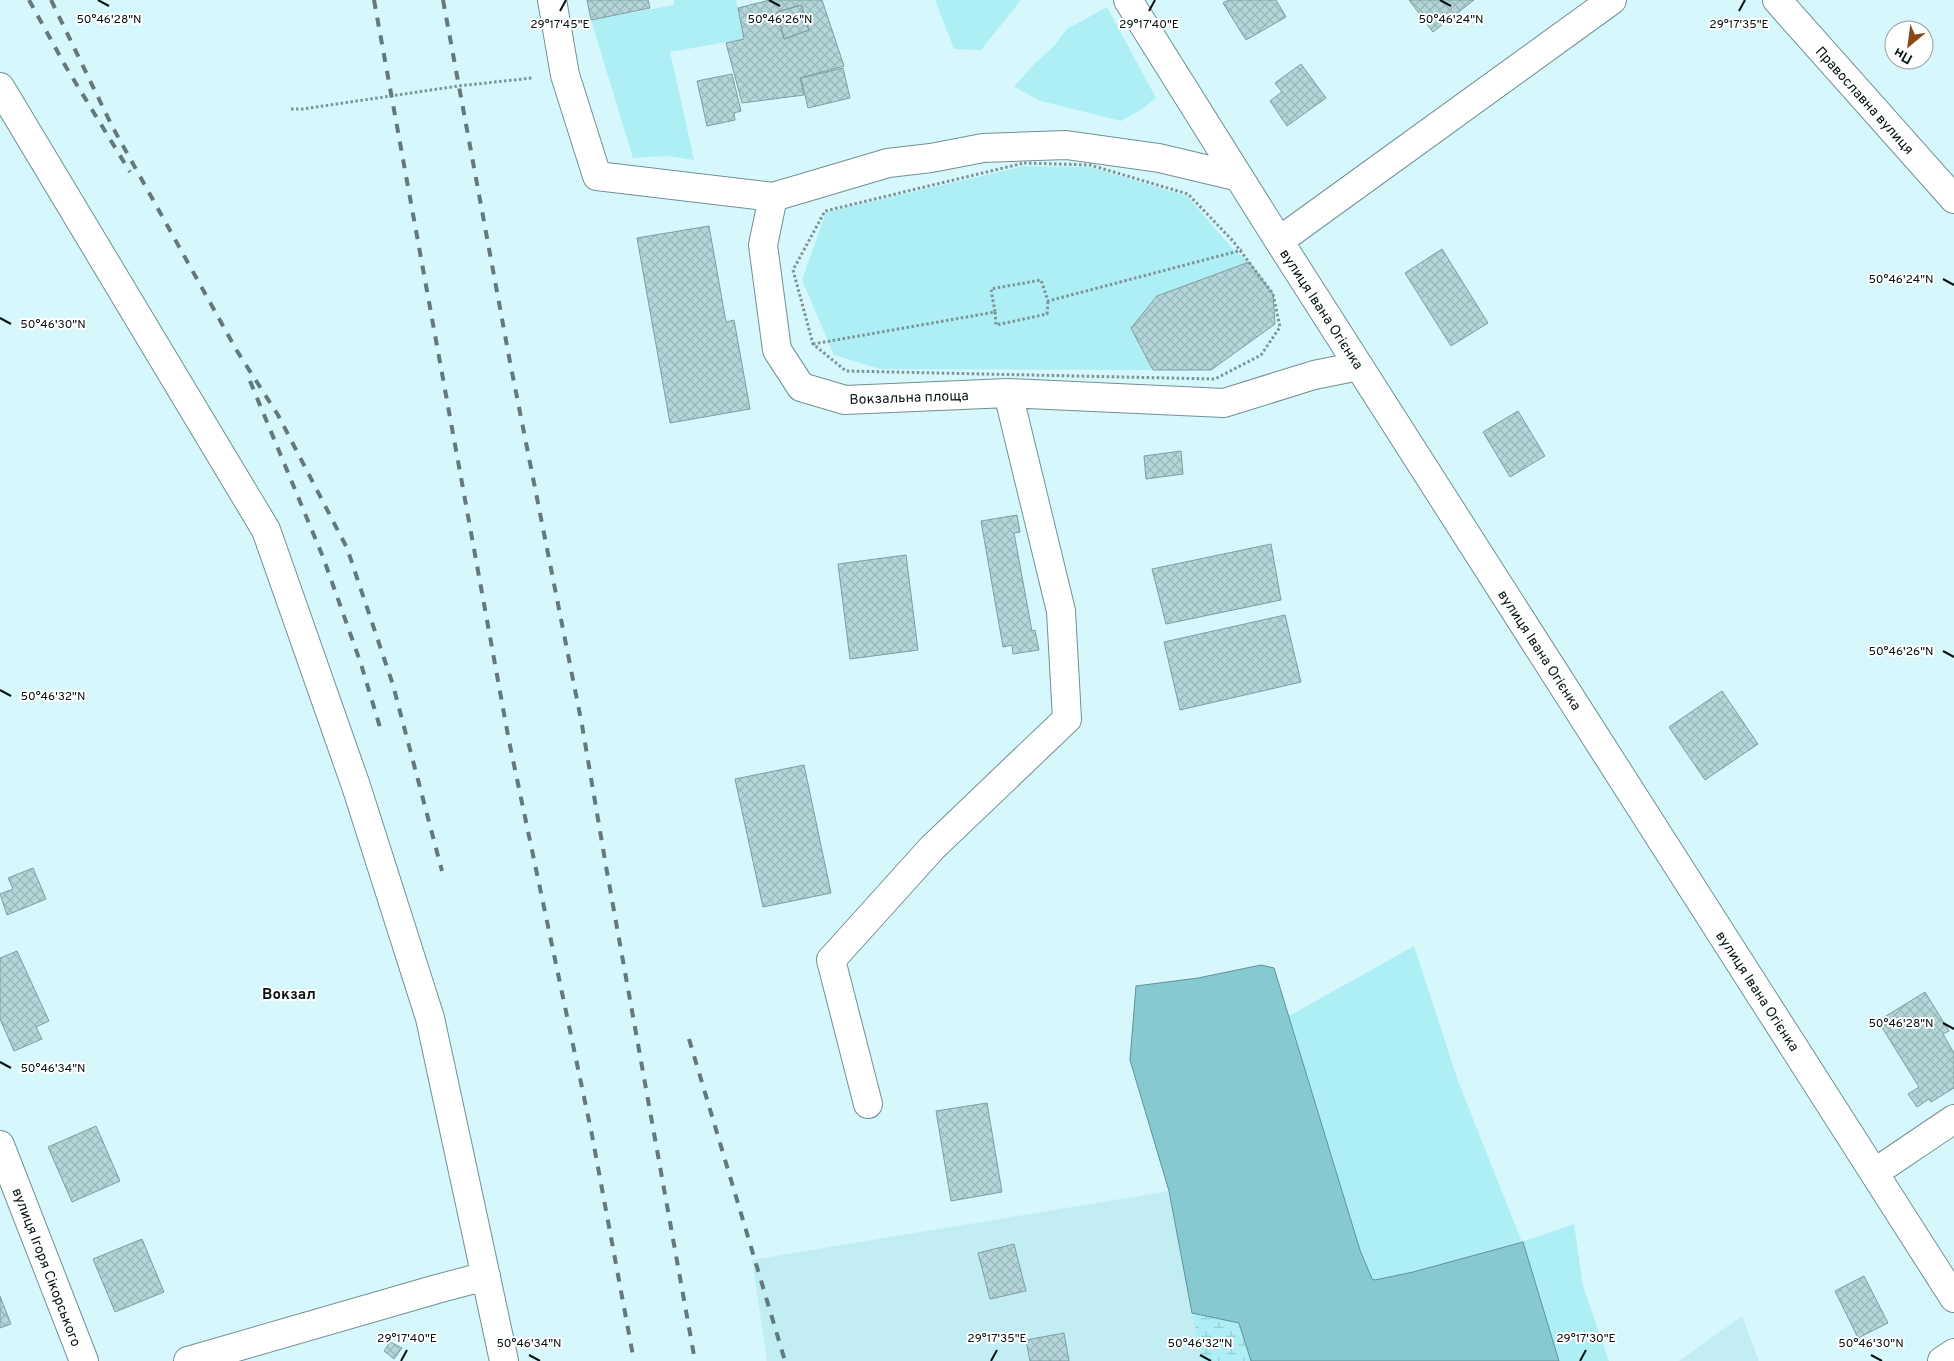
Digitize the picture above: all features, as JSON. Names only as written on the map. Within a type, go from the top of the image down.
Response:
[{"type":"street","points":[[552,0],[565,75],[597,176],[773,197],[888,162],[931,158],[983,148],[1066,145],[1159,158],[1240,177]]},
{"type":"street","name":"вулиця Івана Огієнка","points":[[1128,0],[1279,241],[1954,1298]]},
{"type":"street","points":[[1279,241],[1612,0]]},
{"type":"street","name":"Православна вулиця","points":[[1776,0],[1954,199]]},
{"type":"street","points":[[0,87],[266,530],[356,786],[430,1018],[504,1361]]},
{"type":"street","name":"Вокзальна площа","points":[[773,197],[763,245],[778,350],[801,387],[845,400],[1008,393],[1224,403],[1314,374],[1359,366]]},
{"type":"street","points":[[868,1104],[831,960],[932,848],[1067,719],[1061,611],[1008,393]]},
{"type":"street","points":[[1874,1173],[1954,1119]]},
{"type":"street","name":"вулиця Ігоря Сікорського","points":[[0,1145],[84,1361]]},
{"type":"street","points":[[188,1361],[486,1276]]},
{"type":"street","points":[[1942,1361],[1954,1353]]},
{"type":"path","points":[[291,109],[303,110],[458,86],[565,75]]},
{"type":"path","points":[[1024,163],[1090,165],[1188,194],[1233,240],[1240,251],[1273,294],[1280,327],[1261,355],[1215,379],[846,372],[813,344],[793,270],[825,211],[1024,163]]},
{"type":"path","points":[[1048,300],[1279,241]]},
{"type":"path","points":[[1041,280],[1048,300],[1047,314],[996,325],[991,289],[1041,280]]},
{"type":"path","points":[[778,350],[994,312]]},
{"type":"shaded area","points":[[1261,965],[1274,968],[1360,1250],[1372,1279],[1413,1272],[1523,1242],[1559,1361],[1251,1361],[1239,1323],[1192,1313],[1169,1191],[1130,1060],[1136,986],[1198,978]]},
{"type":"shaded area","points":[[1169,1191],[1203,1361],[767,1361],[752,1260]]},
{"type":"shaded area","points":[[1742,1316],[1759,1361],[1679,1361]]},
{"type":"green space","points":[[674,0],[736,0],[744,39],[670,52],[694,160],[667,156],[633,158],[591,20],[674,5]]},
{"type":"green space","points":[[935,0],[1021,0],[981,50],[954,49]]},
{"type":"green space","points":[[1107,7],[1156,98],[1139,111],[1121,121],[1041,101],[1014,87],[1033,65],[1054,46],[1067,29]]},
{"type":"green space","points":[[1024,166],[1090,167],[1187,196],[1233,249],[1249,262],[1157,296],[1131,328],[1153,370],[880,369],[834,355],[802,280],[826,212]]},
{"type":"green space","points":[[1414,946],[1458,1081],[1522,1242],[1413,1272],[1375,1280],[1372,1279],[1360,1250],[1289,1016]]},
{"type":"green space","points":[[1574,1224],[1583,1286],[1609,1361],[1559,1361],[1522,1242]]},
{"type":"green space","points":[[1192,1313],[1239,1323],[1251,1361],[1203,1361]]},
{"type":"building","points":[[587,0],[648,0],[650,8],[591,20]]},
{"type":"building","points":[[770,0],[822,0],[844,66],[800,78],[804,95],[742,103],[726,43],[744,39],[738,8]],"holes":[[[801,5],[809,30],[784,39],[777,12]]]},
{"type":"building","points":[[1228,0],[1276,0],[1286,17],[1246,40],[1223,3]]},
{"type":"building","points":[[1409,0],[1474,0],[1433,32]]},
{"type":"building","points":[[801,5],[809,30],[784,39],[777,12]]},
{"type":"building","points":[[1301,64],[1326,98],[1287,126],[1270,101],[1282,92],[1275,83]]},
{"type":"building","points":[[843,68],[850,98],[808,108],[801,78]]},
{"type":"building","points":[[732,74],[741,111],[734,113],[735,120],[707,126],[697,81]]},
{"type":"building","points":[[709,226],[726,322],[734,320],[750,409],[670,423],[637,238]]},
{"type":"building","points":[[1442,249],[1488,323],[1451,346],[1405,273]]},
{"type":"building","points":[[1249,262],[1273,294],[1275,324],[1211,370],[1153,370],[1131,328],[1157,296]]},
{"type":"building","points":[[1518,411],[1545,456],[1510,477],[1483,432]]},
{"type":"building","points":[[1181,451],[1183,474],[1146,479],[1144,456]]},
{"type":"building","points":[[1017,515],[1020,532],[1014,533],[1032,631],[1035,630],[1039,650],[1013,654],[1012,645],[1003,647],[981,521]]},
{"type":"building","points":[[1271,544],[1281,600],[1166,624],[1152,569]]},
{"type":"building","points":[[906,555],[918,650],[850,659],[838,564]]},
{"type":"building","points":[[1285,615],[1301,682],[1180,710],[1164,642]]},
{"type":"building","points":[[1722,691],[1758,744],[1705,780],[1669,727]]},
{"type":"building","points":[[804,765],[831,893],[763,907],[735,779]]},
{"type":"building","points":[[33,868],[46,899],[7,915],[0,894],[13,889],[8,878]]},
{"type":"building","points":[[17,951],[49,1021],[36,1027],[42,1039],[14,1051],[0,1019],[0,958]]},
{"type":"building","points":[[1925,992],[1949,1031],[1943,1034],[1954,1053],[1954,1088],[1931,1102],[1929,1099],[1917,1107],[1908,1094],[1919,1087],[1878,1021]]},
{"type":"building","points":[[987,1103],[1002,1192],[951,1201],[936,1111]]},
{"type":"building","points":[[96,1126],[120,1181],[72,1202],[48,1147]]},
{"type":"building","points":[[142,1239],[164,1292],[115,1312],[93,1259]]},
{"type":"building","points":[[1014,1244],[1026,1291],[990,1299],[978,1253]]},
{"type":"building","points":[[1864,1276],[1888,1323],[1858,1338],[1835,1291]]},
{"type":"building","points":[[0,1296],[11,1324],[0,1328]]},
{"type":"building","points":[[1064,1333],[1069,1361],[1030,1361],[1026,1340]]},
{"type":"building","points":[[390,1342],[402,1348],[394,1359],[384,1351]]},
{"type":"railway","points":[[29,0],[66,67],[130,172]]},
{"type":"railway","points":[[51,0],[112,126],[237,351],[278,415],[347,548],[393,685],[442,871]]},
{"type":"railway","points":[[374,0],[509,741],[592,1135],[634,1361]]},
{"type":"railway","points":[[443,0],[510,362],[582,725],[695,1361]]},
{"type":"railway","points":[[250,381],[323,557],[361,664],[382,734]]},
{"type":"railway","points":[[689,1039],[785,1361]]},
{"type":"district","name":"Вокзал","points":[[289,994]]}]
